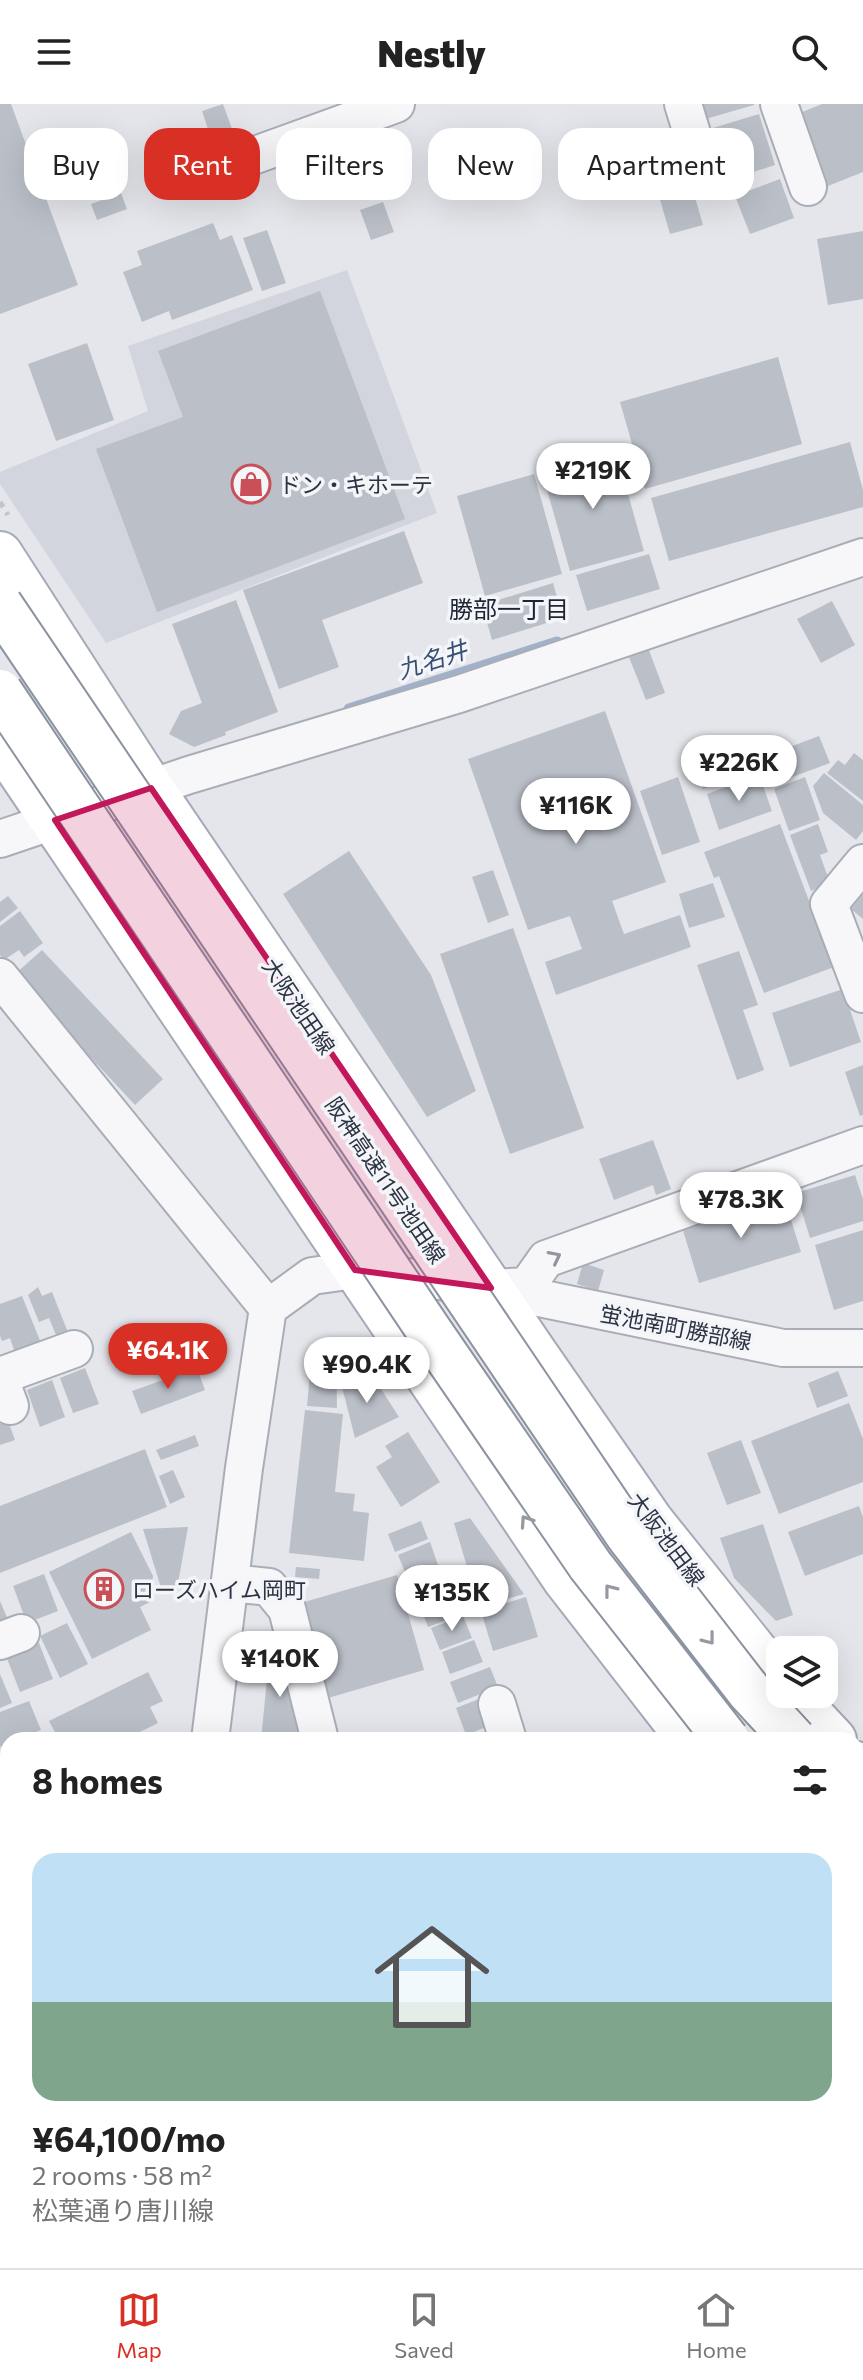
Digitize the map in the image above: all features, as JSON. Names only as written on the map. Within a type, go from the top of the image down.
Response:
[{"type":"main road","name":"大阪池田線","points":[[0,554],[151,788],[651,1521],[766,1665]]},
{"type":"main road","name":"阪神高速11号池田線","points":[[0,605],[628,1535],[749,1691],[787,1732]]},
{"type":"main road","points":[[0,692],[572,1539],[721,1732]]},
{"type":"main road","points":[[0,742],[565,1579],[684,1732]]},
{"type":"main road","points":[[804,1708],[827,1732]]},
{"type":"street","points":[[260,153],[396,104]]},
{"type":"street","points":[[683,104],[690,128]]},
{"type":"street","points":[[779,104],[808,187]]},
{"type":"street","points":[[0,839],[151,788],[459,694],[861,558]]},
{"type":"street","points":[[863,863],[829,904],[863,994]]},
{"type":"street","points":[[0,977],[268,1308]]},
{"type":"street","points":[[211,1732],[268,1308],[312,1276],[355,1270],[491,1288],[527,1286],[546,1259],[863,1145]]},
{"type":"street","name":"蛍池南町勝部線","points":[[491,1288],[783,1348],[863,1348]]},
{"type":"street","points":[[3,1387],[74,1349]]},
{"type":"street","points":[[230,1583],[269,1587],[287,1609],[318,1732]]},
{"type":"street","points":[[497,1704],[506,1732]]},
{"type":"highlighted area","points":[[151,788],[491,1288],[355,1270],[55,820]]},
{"type":"shaded area","name":"ドン・キホーテ","points":[[347,270],[437,513],[106,643],[0,484],[0,472],[148,411],[128,346]]},
{"type":"building","points":[[0,104],[11,104],[24,139],[24,200],[47,200],[78,285],[0,314]]},
{"type":"building","points":[[223,104],[232,128],[208,128],[202,111]]},
{"type":"building","points":[[697,104],[754,104],[754,105],[702,120]]},
{"type":"building","points":[[822,104],[863,104],[863,172],[823,188],[795,115]]},
{"type":"building","points":[[759,114],[775,165],[754,172],[754,128],[713,128]]},
{"type":"building","points":[[780,179],[794,218],[750,234],[737,200],[754,200],[754,189]]},
{"type":"building","points":[[102,200],[124,200],[127,209],[97,220],[91,204]]},
{"type":"building","points":[[660,200],[696,200],[703,225],[670,234]]},
{"type":"building","points":[[383,202],[394,232],[371,240],[360,210]]},
{"type":"building","points":[[213,223],[220,240],[232,235],[253,290],[172,320],[169,311],[142,322],[123,272],[142,265],[137,251]]},
{"type":"building","points":[[267,230],[286,283],[262,291],[243,238]]},
{"type":"building","points":[[863,231],[863,299],[828,305],[817,239]]},
{"type":"building","name":"ドン・キホーテ","points":[[320,291],[405,519],[157,612],[96,449],[183,417],[158,351]]},
{"type":"building","points":[[87,343],[114,420],[56,441],[28,364]]},
{"type":"building","points":[[778,357],[802,444],[645,489],[620,402]]},
{"type":"building","points":[[850,442],[863,490],[863,507],[669,561],[651,498]]},
{"type":"building","points":[[616,451],[644,551],[570,571],[542,472]]},
{"type":"building","points":[[534,474],[562,574],[485,596],[457,496]]},
{"type":"building","points":[[404,531],[423,583],[322,620],[339,667],[279,689],[243,590]]},
{"type":"building","points":[[649,554],[660,589],[587,611],[576,575]]},
{"type":"building","points":[[553,583],[563,618],[492,640],[482,605]]},
{"type":"building","points":[[236,600],[278,712],[194,747],[169,734],[181,711],[202,703],[172,624]]},
{"type":"building","points":[[832,601],[855,645],[821,663],[797,619]]},
{"type":"building","points":[[647,645],[665,693],[646,700],[627,652]]},
{"type":"building","points":[[605,711],[666,882],[612,901],[624,934],[680,915],[691,947],[556,995],[545,962],[582,949],[570,916],[528,930],[468,759]]},
{"type":"building","points":[[819,736],[830,763],[776,783],[766,756]]},
{"type":"building","points":[[712,752],[724,781],[703,789],[691,760]]},
{"type":"building","points":[[854,753],[863,760],[863,801],[827,773],[838,760],[845,765]]},
{"type":"building","points":[[824,773],[863,805],[863,831],[856,840],[823,813],[813,786]]},
{"type":"building","points":[[759,775],[772,811],[719,830],[707,794]]},
{"type":"building","points":[[678,777],[700,842],[662,855],[640,791]]},
{"type":"building","points":[[805,777],[820,820],[789,831],[774,789]]},
{"type":"building","points":[[780,824],[834,967],[764,993],[719,876],[714,878],[704,852]]},
{"type":"building","points":[[818,824],[828,852],[820,855],[830,883],[811,891],[790,835]]},
{"type":"building","points":[[349,851],[431,975],[476,1091],[427,1117],[283,894]]},
{"type":"building","points":[[493,870],[509,915],[488,923],[472,877]]},
{"type":"building","points":[[713,883],[725,917],[689,928],[679,894]]},
{"type":"building","points":[[863,894],[863,919],[851,909]]},
{"type":"building","points":[[8,896],[18,908],[0,922],[0,902]]},
{"type":"building","points":[[20,911],[43,943],[24,957],[19,950],[4,960],[0,955],[0,926]]},
{"type":"building","points":[[513,928],[584,1128],[510,1154],[440,954]]},
{"type":"building","points":[[42,950],[163,1079],[135,1105],[14,975]]},
{"type":"building","points":[[739,951],[758,1005],[743,1010],[764,1070],[737,1080],[697,965]]},
{"type":"building","points":[[843,989],[861,1042],[790,1067],[772,1013]]},
{"type":"building","points":[[863,1065],[863,1115],[860,1116],[845,1072]]},
{"type":"building","points":[[653,1140],[671,1189],[656,1195],[653,1185],[614,1200],[599,1159]]},
{"type":"building","points":[[855,1175],[863,1199],[863,1221],[810,1238],[796,1193]]},
{"type":"building","points":[[784,1197],[801,1252],[699,1283],[682,1227]]},
{"type":"building","points":[[863,1230],[863,1301],[834,1310],[815,1245]]},
{"type":"building","points":[[583,1263],[604,1270],[598,1291],[577,1284]]},
{"type":"building","points":[[38,1287],[42,1296],[52,1292],[69,1335],[58,1340],[49,1318],[39,1322],[28,1295]]},
{"type":"building","points":[[22,1296],[41,1343],[15,1353],[10,1338],[2,1341],[0,1336],[0,1304]]},
{"type":"building","points":[[312,1350],[336,1352],[337,1408],[307,1406]]},
{"type":"building","points":[[85,1368],[99,1404],[73,1413],[60,1378]]},
{"type":"building","points":[[197,1368],[205,1390],[141,1414],[132,1391]]},
{"type":"building","points":[[369,1370],[399,1417],[355,1438],[342,1387]]},
{"type":"building","points":[[838,1371],[848,1396],[817,1408],[808,1383]]},
{"type":"building","points":[[52,1380],[65,1417],[40,1427],[27,1390]]},
{"type":"building","points":[[849,1403],[863,1439],[863,1482],[779,1514],[751,1441]]},
{"type":"building","points":[[305,1410],[343,1414],[335,1492],[355,1494],[353,1511],[369,1513],[364,1561],[289,1553]]},
{"type":"building","points":[[8,1421],[15,1440],[0,1445],[0,1424]]},
{"type":"building","points":[[408,1432],[440,1482],[401,1507],[376,1467],[392,1457],[385,1446]]},
{"type":"building","points":[[195,1435],[199,1446],[161,1460],[156,1450]]},
{"type":"building","points":[[741,1440],[761,1493],[727,1505],[707,1453]]},
{"type":"building","points":[[145,1449],[167,1507],[0,1573],[0,1506]]},
{"type":"building","points":[[173,1470],[185,1497],[170,1504],[159,1476]]},
{"type":"building","points":[[859,1506],[863,1517],[863,1554],[805,1576],[788,1532]]},
{"type":"building","points":[[470,1518],[524,1594],[479,1607],[454,1523]]},
{"type":"building","points":[[421,1521],[428,1539],[395,1552],[388,1534]]},
{"type":"building","points":[[763,1524],[793,1615],[776,1621],[734,1578],[720,1538]]},
{"type":"building","points":[[188,1527],[177,1589],[162,1591],[143,1529]]},
{"type":"building","name":"ローズハイム岡町","points":[[131,1532],[153,1576],[150,1602],[140,1607],[151,1630],[92,1659],[49,1572]]},
{"type":"building","points":[[430,1542],[438,1565],[407,1577],[398,1555]]},
{"type":"building","points":[[296,1567],[320,1569],[319,1579],[295,1577]]},
{"type":"building","points":[[444,1571],[452,1592],[417,1605],[409,1584]]},
{"type":"building","points":[[44,1574],[58,1611],[27,1623],[13,1586]]},
{"type":"building","points":[[397,1575],[424,1670],[328,1698],[301,1603]]},
{"type":"building","points":[[454,1593],[462,1614],[428,1627],[420,1606]]},
{"type":"building","points":[[526,1597],[538,1637],[493,1651],[481,1611]]},
{"type":"building","points":[[0,1601],[9,1622],[0,1625]]},
{"type":"building","points":[[463,1616],[472,1638],[440,1650],[431,1628]]},
{"type":"building","points":[[67,1623],[88,1664],[60,1678],[40,1636]]},
{"type":"building","points":[[271,1638],[283,1639],[301,1732],[262,1732]]},
{"type":"building","points":[[474,1640],[483,1662],[450,1674],[442,1652]]},
{"type":"building","points":[[39,1643],[53,1679],[20,1692],[6,1656]]},
{"type":"building","points":[[490,1667],[498,1687],[458,1703],[450,1682]]},
{"type":"building","points":[[148,1672],[163,1701],[150,1707],[158,1723],[140,1732],[55,1732],[49,1721]]},
{"type":"building","points":[[0,1674],[12,1703],[0,1708]]},
{"type":"building","points":[[484,1697],[494,1724],[465,1732],[456,1708]]},
{"type":"building","points":[[29,1701],[41,1730],[0,1732],[0,1712]]},
{"type":"waterway","name":"九名井","points":[[349,709],[557,642]]},
{"type":"place","name":"ドン・キホーテ","points":[[251,484]]},
{"type":"place","name":"ローズハイム岡町","points":[[104,1589]]},
{"type":"district","name":"勝部一丁目","points":[[509,608]]}]
